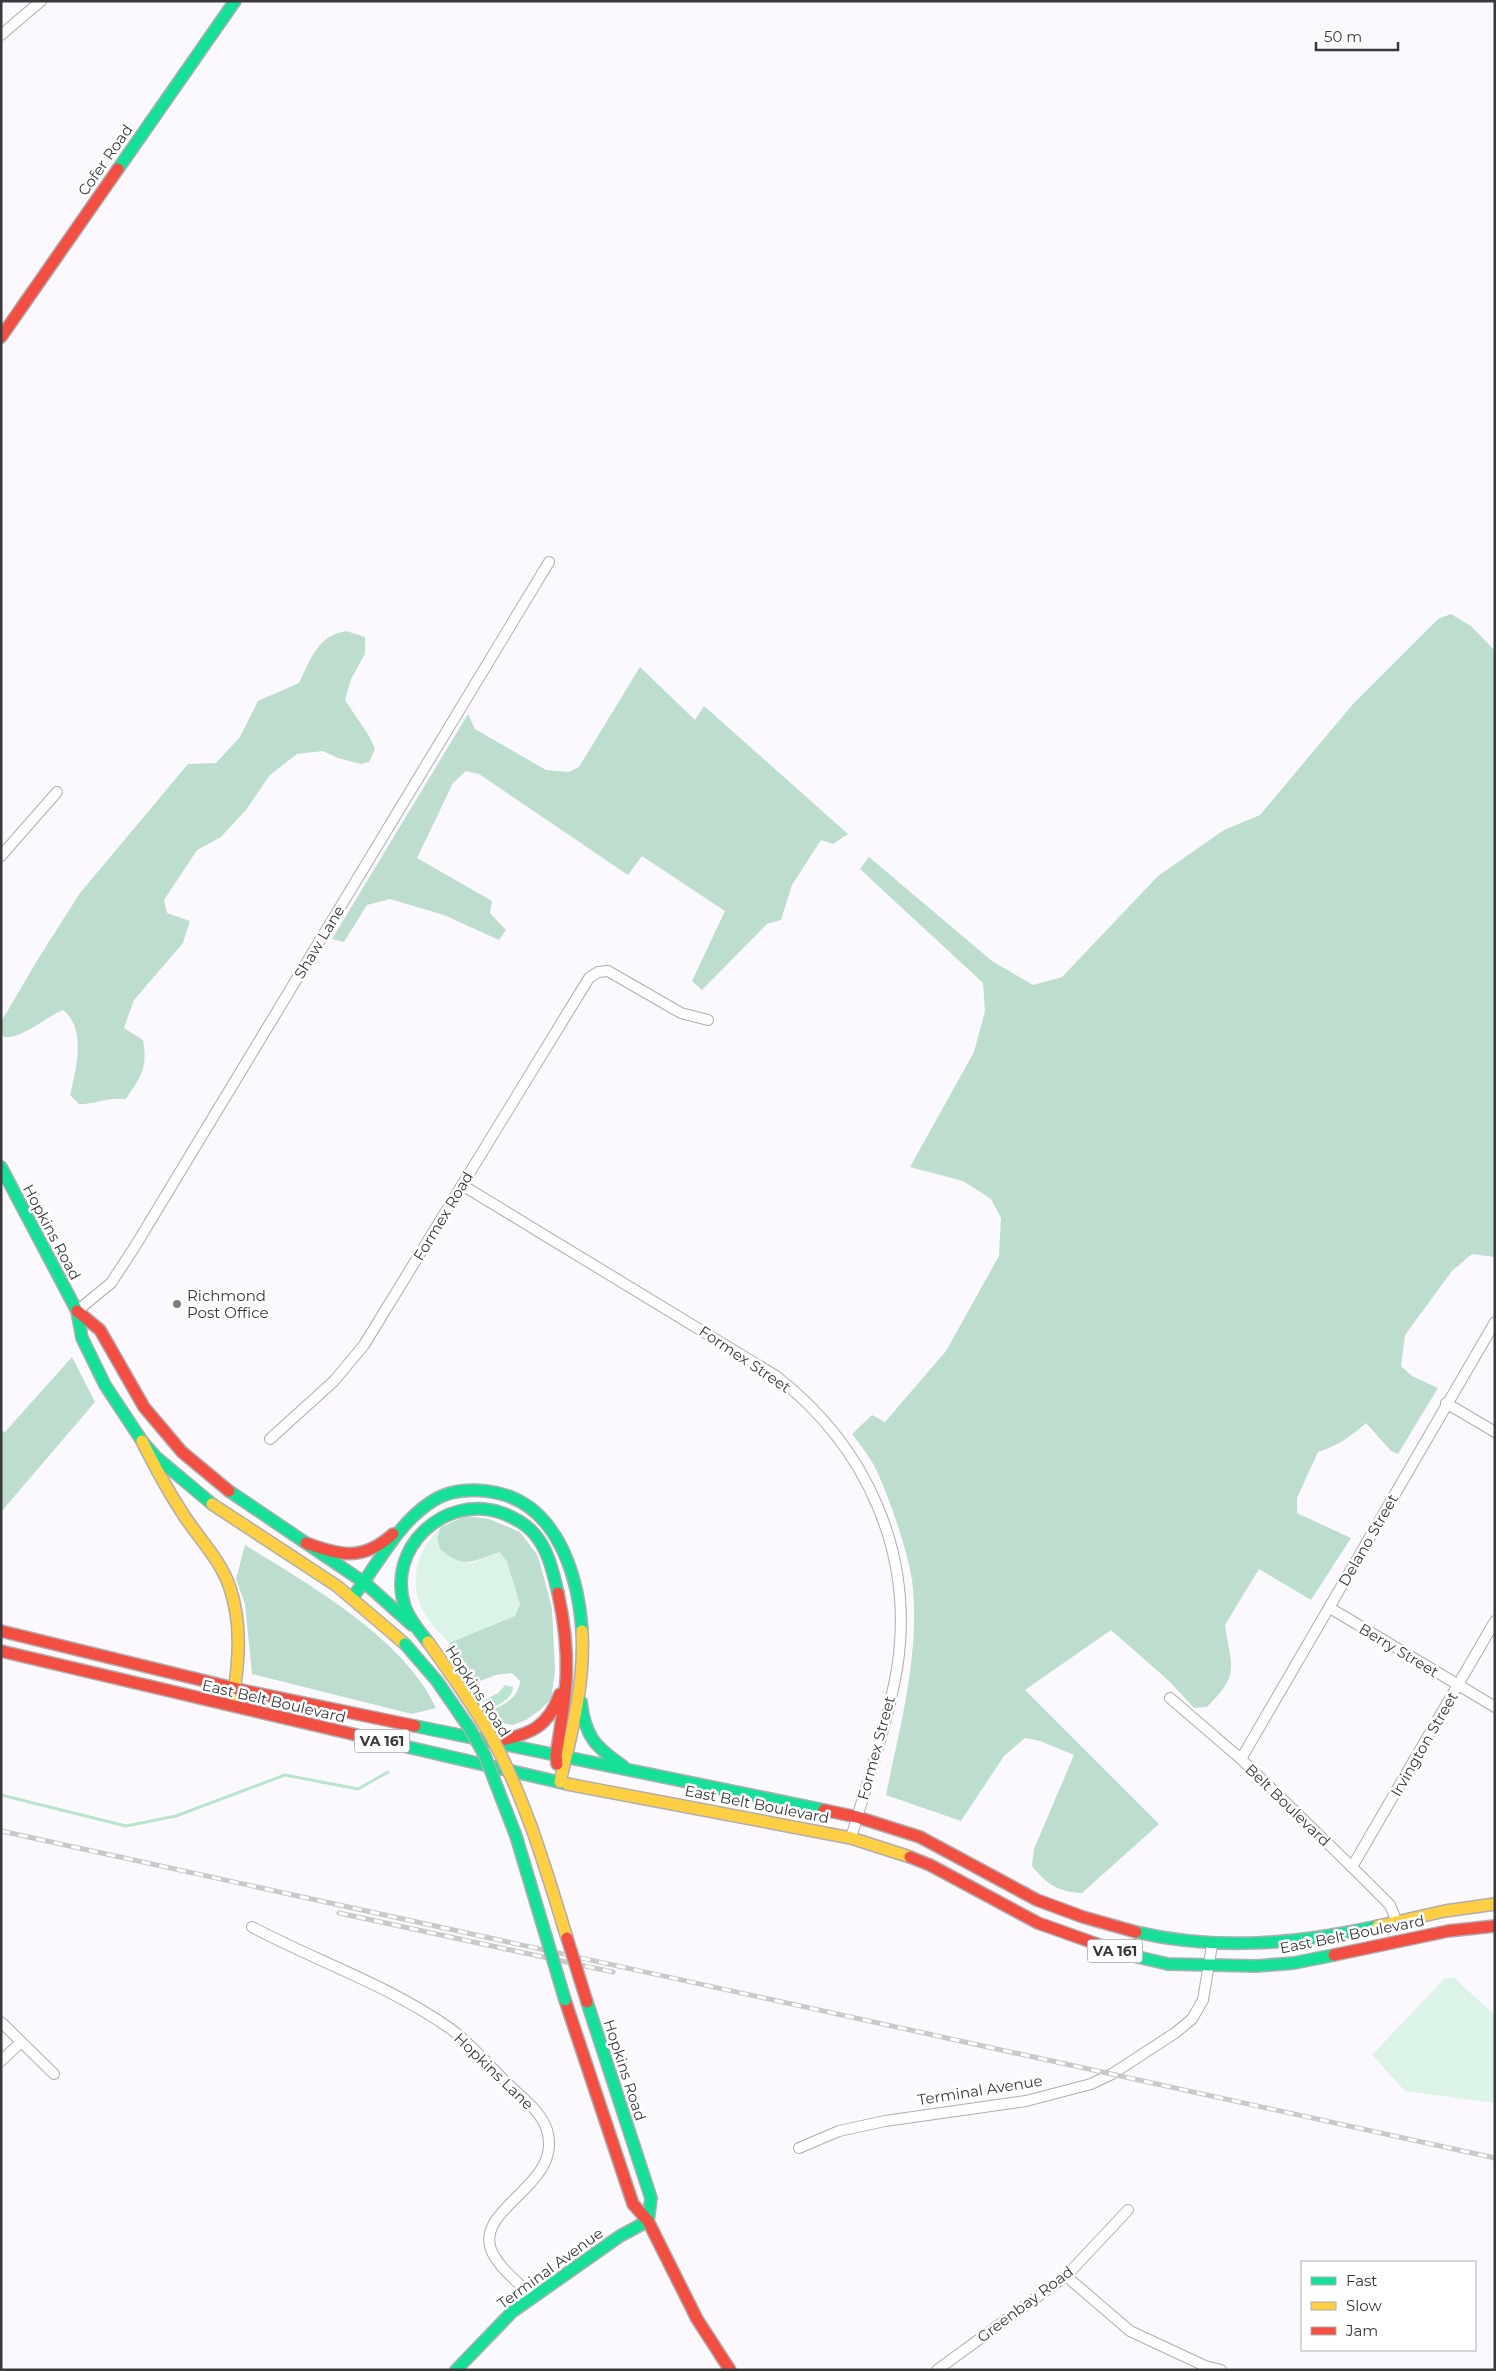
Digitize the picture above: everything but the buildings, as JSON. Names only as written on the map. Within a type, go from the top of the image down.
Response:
[{"type":"main road","name":"Cofer Road","points":[[1,337],[235,1]]},
{"type":"main road","name":"Hopkins Road","points":[[1,1167],[77,1311],[82,1338],[105,1385],[142,1441],[156,1456],[216,1508],[337,1586],[405,1644],[442,1689],[470,1729],[485,1756],[516,1836],[565,2000],[633,2204],[648,2221],[697,2319],[730,2370]]},
{"type":"main road","name":"Hopkins Road","points":[[77,1311],[100,1330],[144,1406],[182,1452],[211,1478],[240,1500],[306,1542],[365,1583],[392,1605],[428,1642],[480,1716],[518,1794],[536,1839],[651,2198],[648,2221]]},
{"type":"main road","points":[[142,1441],[165,1486],[215,1560],[230,1586],[237,1615],[240,1652],[231,1706]]},
{"type":"main road","points":[[352,1598],[425,1506],[447,1493],[469,1489],[510,1495],[535,1510],[559,1539],[576,1590],[583,1641],[580,1681],[582,1714],[590,1738],[599,1750],[628,1770]]},
{"type":"main road","points":[[428,1642],[408,1614],[401,1580],[405,1560],[423,1528],[440,1516],[456,1509],[478,1507],[498,1510],[529,1528],[538,1539],[548,1558],[564,1621],[568,1681],[560,1782]]},
{"type":"main road","points":[[306,1542],[345,1554],[369,1552],[384,1544],[401,1526],[416,1516]]},
{"type":"main road","name":"East Belt Boulevard","points":[[1,1631],[234,1688],[490,1743],[857,1817],[928,1841],[1051,1906],[1096,1922],[1143,1933],[1212,1945],[1298,1941],[1396,1920],[1495,1904]]},
{"type":"main road","name":"East Belt Boulevard","points":[[1,1651],[560,1782],[851,1838],[889,1849],[930,1865],[1038,1923],[1088,1942],[1168,1964],[1209,1966],[1294,1963],[1448,1931],[1495,1926]]},
{"type":"main road","points":[[490,1743],[524,1735],[544,1723],[557,1705],[568,1666]]},
{"type":"main road","points":[[561,1756],[580,1681]]},
{"type":"main road","name":"Terminal Avenue","points":[[456,2370],[512,2312],[620,2236],[648,2221]]},
{"type":"street","points":[[1,35],[41,1]]},
{"type":"street","name":"Shaw Lane","points":[[77,1311],[110,1283],[134,1248],[549,562]]},
{"type":"street","points":[[1,856],[57,792]]},
{"type":"street","name":"Formex Road","points":[[270,1439],[334,1381],[364,1345],[583,986],[594,974],[603,971],[615,974],[681,1013],[708,1020]]},
{"type":"street","name":"Formex Street","points":[[462,1185],[776,1376],[819,1414],[836,1434],[856,1464],[878,1506],[890,1544],[898,1581],[901,1623],[896,1670],[890,1700],[851,1838]]},
{"type":"street","name":"Delano Street","points":[[1241,1758],[1495,1322]]},
{"type":"street","points":[[1446,1404],[1495,1432]]},
{"type":"street","name":"Berry Street","points":[[1330,1608],[1495,1707]]},
{"type":"street","name":"Irvington Street","points":[[1352,1867],[1495,1621]]},
{"type":"street","name":"Belt Boulevard","points":[[1170,1698],[1241,1758],[1352,1867],[1390,1905],[1396,1920]]},
{"type":"street","name":"Hopkins Lane","points":[[252,1927],[408,2002],[450,2028],[537,2112],[547,2130],[550,2144],[546,2165],[498,2218],[490,2230],[490,2242],[498,2260],[533,2297]]},
{"type":"street","name":"Terminal Avenue","points":[[799,2148],[839,2132],[885,2120],[1026,2100],[1091,2084],[1112,2074],[1175,2033],[1192,2019],[1203,2000],[1212,1945]]},
{"type":"street","points":[[1,2022],[54,2074]]},
{"type":"street","points":[[1,2061],[21,2042]]},
{"type":"street","name":"Greenbay Road","points":[[938,2370],[1066,2276],[1128,2210]]},
{"type":"street","points":[[1066,2276],[1130,2331],[1205,2366],[1221,2370]]},
{"type":"shaded area","points":[[1451,614],[1471,626],[1495,651],[1495,1257],[1472,1254],[1452,1271],[1405,1335],[1401,1366],[1412,1376],[1438,1388],[1398,1454],[1391,1451],[1366,1423],[1344,1440],[1318,1452],[1297,1498],[1297,1513],[1351,1538],[1311,1600],[1259,1569],[1225,1625],[1231,1669],[1225,1686],[1207,1707],[1194,1708],[1169,1681],[1111,1630],[1025,1690],[1159,1824],[1082,1893],[1066,1891],[1042,1878],[1032,1866],[1034,1849],[1074,1755],[1040,1741],[1025,1738],[1004,1756],[961,1821],[886,1795],[908,1688],[914,1634],[912,1580],[901,1537],[884,1487],[872,1462],[852,1434],[872,1415],[885,1422],[946,1351],[999,1256],[1001,1218],[991,1199],[963,1181],[910,1167],[974,1052],[985,1011],[983,983],[860,869],[869,857],[992,961],[1033,985],[1062,977],[1158,876],[1224,830],[1260,815],[1353,704],[1438,619]]},
{"type":"shaded area","points":[[346,631],[365,637],[365,654],[351,679],[345,700],[369,736],[375,749],[369,762],[361,764],[338,758],[323,751],[297,754],[270,775],[246,810],[221,837],[197,850],[164,900],[167,913],[190,921],[183,943],[134,1000],[124,1028],[143,1040],[145,1058],[142,1072],[126,1099],[79,1104],[70,1095],[77,1062],[77,1038],[70,1018],[63,1010],[26,1031],[11,1037],[4,1037],[1,1032],[1,1022],[80,893],[188,764],[216,763],[240,737],[258,701],[299,683],[311,657],[322,643],[336,634]]},
{"type":"shaded area","points":[[640,667],[695,720],[704,706],[848,834],[833,844],[821,840],[792,885],[781,920],[767,924],[702,990],[692,981],[725,911],[642,856],[628,875],[479,774],[466,771],[453,783],[417,858],[492,901],[490,913],[506,930],[499,940],[444,915],[390,899],[367,905],[344,942],[332,939],[468,714],[475,729],[546,770],[569,772],[579,767]]},
{"type":"shaded area","points":[[72,1357],[95,1402],[1,1512],[1,1430],[5,1432]]},
{"type":"shaded area","points":[[466,1516],[489,1519],[520,1532],[538,1556],[552,1608],[555,1672],[551,1699],[526,1720],[513,1725],[501,1723],[492,1710],[514,1696],[520,1681],[512,1673],[496,1675],[477,1682],[449,1643],[515,1616],[520,1604],[507,1562],[500,1552],[475,1561],[462,1562],[448,1556],[440,1549],[437,1538],[441,1527]]},
{"type":"shaded area","points":[[441,1527],[437,1538],[470,1564],[500,1552],[507,1562],[520,1604],[515,1616],[449,1643],[430,1622],[421,1607],[417,1595],[416,1582],[417,1570],[425,1547]]},
{"type":"shaded area","points":[[245,1545],[325,1595],[378,1636],[402,1658],[421,1682],[436,1708],[412,1714],[252,1674],[245,1604],[236,1579]]},
{"type":"shaded area","points":[[505,1685],[513,1687],[507,1699],[498,1705],[484,1710],[483,1701],[498,1693]]},
{"type":"shaded area","points":[[1445,1978],[1454,1978],[1495,2015],[1495,2103],[1405,2091],[1372,2055]]},
{"type":"waterway","points":[[1,1795],[126,1826],[176,1816],[285,1775],[358,1789],[388,1772]]},
{"type":"railway","points":[[1,1831],[1495,2158]]},
{"type":"railway","points":[[339,1913],[613,1972]]},
{"type":"traffic: fast","points":[[118,169],[235,1]]},
{"type":"traffic: fast","points":[[1,1167],[77,1311],[82,1338],[105,1385],[142,1441],[156,1457],[212,1504]]},
{"type":"traffic: fast","points":[[352,1598],[388,1546],[419,1511],[437,1498],[450,1493],[472,1490],[486,1491],[510,1497],[530,1508],[546,1523],[558,1541],[568,1563],[580,1608],[582,1631]]},
{"type":"traffic: fast","points":[[229,1491],[365,1583],[412,1625]]},
{"type":"traffic: fast","points":[[428,1642],[412,1621],[405,1607],[401,1585],[404,1565],[412,1546],[425,1530],[441,1518],[460,1511],[481,1509],[502,1513],[525,1525],[533,1532],[547,1556],[558,1593]]},
{"type":"traffic: fast","points":[[405,1644],[437,1681],[470,1729],[485,1756],[516,1836],[565,2000]]},
{"type":"traffic: fast","points":[[581,1702],[585,1724],[593,1740],[605,1753],[623,1766]]},
{"type":"traffic: fast","points":[[415,1726],[824,1810]]},
{"type":"traffic: fast","points":[[382,1741],[567,1784]]},
{"type":"traffic: fast","points":[[1136,1932],[1197,1942],[1257,1943],[1317,1937],[1378,1926]]},
{"type":"traffic: fast","points":[[1125,1954],[1168,1964],[1256,1966],[1294,1963],[1334,1955]]},
{"type":"traffic: fast","points":[[587,2002],[651,2198],[648,2221]]},
{"type":"traffic: fast","points":[[456,2370],[512,2312],[620,2236],[648,2221]]},
{"type":"traffic: slow","points":[[142,1441],[173,1499],[216,1560],[230,1588],[238,1629],[237,1670],[233,1698]]},
{"type":"traffic: slow","points":[[212,1504],[337,1586],[405,1644]]},
{"type":"traffic: slow","points":[[560,1782],[580,1688],[582,1631]]},
{"type":"traffic: slow","points":[[428,1642],[477,1713],[504,1762],[534,1836],[567,1938]]},
{"type":"traffic: slow","points":[[567,1784],[851,1838],[910,1857]]},
{"type":"traffic: slow","points":[[1378,1926],[1445,1911],[1495,1904]]},
{"type":"traffic: jam","points":[[1,337],[118,169]]},
{"type":"traffic: jam","points":[[77,1311],[100,1330],[144,1407],[182,1452],[229,1491]]},
{"type":"traffic: jam","points":[[306,1543],[330,1551],[351,1554],[372,1549],[393,1534]]},
{"type":"traffic: jam","points":[[557,1764],[556,1755],[563,1712],[566,1674],[565,1637],[558,1593]]},
{"type":"traffic: jam","points":[[1,1631],[246,1691],[415,1726]]},
{"type":"traffic: jam","points":[[1,1651],[382,1741]]},
{"type":"traffic: jam","points":[[498,1741],[529,1732],[544,1722],[560,1694]]},
{"type":"traffic: jam","points":[[824,1810],[857,1817],[920,1837],[1037,1900],[1083,1917],[1136,1932]]},
{"type":"traffic: jam","points":[[910,1857],[930,1865],[1038,1923],[1125,1954]]},
{"type":"traffic: jam","points":[[1334,1955],[1448,1931],[1495,1926]]},
{"type":"traffic: jam","points":[[567,1938],[587,2002]]},
{"type":"traffic: jam","points":[[565,2000],[633,2204],[648,2221],[697,2319],[730,2370]]},
{"type":"place","name":"Richmond Post Office","points":[[177,1304]]}]
